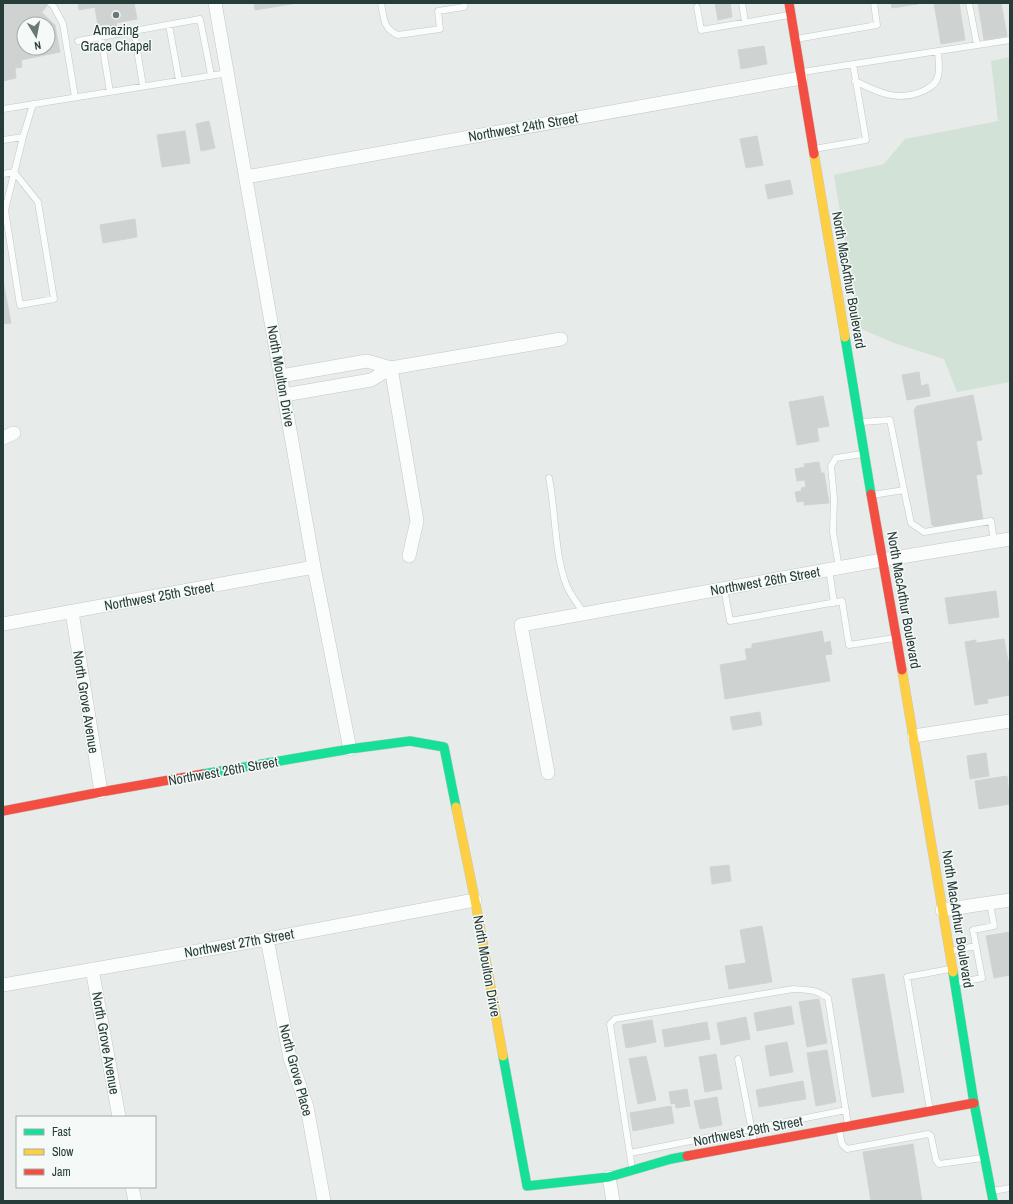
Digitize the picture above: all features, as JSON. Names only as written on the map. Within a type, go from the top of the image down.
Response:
[{"type":"street","name":"North Moulton Drive","points":[[216,3],[314,567],[350,749]]},
{"type":"street","name":"North MacArthur Boulevard","points":[[789,3],[882,560],[914,736],[974,1103],[993,1201]]},
{"type":"street","name":"Northwest 24th Street","points":[[246,177],[801,75]]},
{"type":"street","points":[[284,395],[371,380],[391,368],[561,338]]},
{"type":"street","points":[[281,376],[367,361],[391,368]]},
{"type":"street","points":[[338,366],[341,385]]},
{"type":"street","points":[[391,368],[417,521],[409,556]]},
{"type":"street","name":"Northwest 26th Street","points":[[548,773],[521,625],[882,560],[1010,539]]},
{"type":"street","name":"Northwest 25th Street","points":[[3,624],[314,567]]},
{"type":"street","name":"North Grove Avenue","points":[[72,612],[101,792]]},
{"type":"street","points":[[914,736],[1010,720]]},
{"type":"street","name":"Northwest 26th Street","points":[[3,811],[101,792],[350,749],[410,741],[444,747]]},
{"type":"street","name":"North Moulton Drive","points":[[444,747],[475,900],[527,1186]]},
{"type":"street","name":"Northwest 27th Street","points":[[3,985],[267,939],[475,900]]},
{"type":"street","points":[[942,910],[1010,900]]},
{"type":"street","name":"North Grove Place","points":[[267,939],[290,1058],[307,1107],[324,1201]]},
{"type":"street","name":"North Grove Avenue","points":[[92,969],[119,1116]]},
{"type":"street","name":"Northwest 29th Street","points":[[527,1186],[609,1177],[671,1159],[974,1103]]},
{"type":"street","points":[[609,1177],[614,1201]]},
{"type":"street","points":[[132,1188],[134,1201]]},
{"type":"lane","points":[[50,3],[54,7],[63,24],[75,97]]},
{"type":"lane","points":[[382,3],[387,27],[398,35],[440,29],[438,11],[464,7],[465,3]]},
{"type":"lane","points":[[742,3],[745,22]]},
{"type":"lane","points":[[795,40],[877,25],[874,3]]},
{"type":"lane","points":[[969,3],[977,45]]},
{"type":"lane","points":[[697,7],[701,30],[791,14]]},
{"type":"lane","points":[[78,41],[200,19],[211,75]]},
{"type":"lane","points":[[169,24],[179,80]]},
{"type":"lane","points":[[134,31],[143,86]]},
{"type":"lane","points":[[100,37],[110,92]]},
{"type":"lane","points":[[801,75],[852,64],[1010,40]]},
{"type":"lane","points":[[855,81],[886,95],[905,96],[921,92],[934,84],[937,80],[938,51]]},
{"type":"lane","points":[[813,150],[866,140],[852,64]]},
{"type":"lane","points":[[3,109],[228,73]]},
{"type":"lane","points":[[14,172],[38,202],[54,299],[20,305],[4,210],[22,137],[33,104]]},
{"type":"lane","points":[[3,140],[22,137]]},
{"type":"lane","points":[[3,174],[14,172]]},
{"type":"lane","points":[[859,422],[890,420],[911,523],[924,532],[991,521],[994,542]]},
{"type":"lane","points":[[834,603],[834,498],[831,466],[836,458],[864,454]]},
{"type":"lane","points":[[549,478],[562,569],[567,586],[584,613]]},
{"type":"lane","points":[[872,495],[904,490]]},
{"type":"lane","points":[[724,588],[730,621],[842,601],[849,645],[896,638]]},
{"type":"lane","points":[[954,983],[982,978],[974,930],[994,926],[990,903]]},
{"type":"lane","points":[[949,951],[976,946]]},
{"type":"lane","points":[[931,1111],[907,977],[952,969]]},
{"type":"lane","points":[[633,1170],[610,1024],[615,1019],[793,989],[814,990],[822,993],[828,998],[849,1126]]},
{"type":"lane","points":[[738,1059],[754,1144]]},
{"type":"lane","points":[[630,1153],[846,1110]]},
{"type":"lane","points":[[838,1128],[842,1144],[846,1148],[928,1134],[931,1136],[936,1160],[939,1164],[985,1158]]},
{"type":"lane","points":[[991,1191],[1010,1188]]},
{"type":"green space","points":[[1010,57],[1010,382],[957,392],[944,359],[894,343],[859,328],[834,175],[884,164],[905,139],[998,121],[991,61]]},
{"type":"building","points":[[3,3],[28,3],[36,7],[46,16],[16,16],[16,56],[40,56],[21,60],[22,67],[15,68],[16,78],[3,81]]},
{"type":"building","points":[[28,3],[49,3],[42,12]]},
{"type":"building","name":"Amazing Grace Chapel","points":[[78,3],[134,3],[137,19],[116,23],[117,29],[110,29],[110,24],[98,26],[95,7],[79,10]]},
{"type":"building","points":[[254,3],[297,3],[255,10]]},
{"type":"building","points":[[715,3],[730,3],[732,17],[718,20]]},
{"type":"building","points":[[891,3],[918,3],[918,4],[892,8]]},
{"type":"building","points":[[934,3],[959,3],[965,40],[941,44]]},
{"type":"building","points":[[978,3],[1001,3],[1007,36],[984,40]]},
{"type":"building","points":[[56,30],[60,52],[56,53]]},
{"type":"building","points":[[764,46],[767,64],[741,69],[738,50]]},
{"type":"building","points":[[209,121],[215,148],[201,151],[196,124]]},
{"type":"building","points":[[185,131],[190,163],[162,167],[157,135]]},
{"type":"building","points":[[757,136],[763,165],[746,168],[740,139]]},
{"type":"building","points":[[790,180],[793,194],[768,199],[765,185]]},
{"type":"building","points":[[135,219],[137,237],[103,243],[100,225]]},
{"type":"building","points":[[3,280],[11,323],[3,324]]},
{"type":"building","points":[[919,372],[921,386],[928,384],[930,396],[907,400],[902,375]]},
{"type":"building","points":[[973,395],[982,440],[976,441],[982,474],[976,475],[983,520],[937,527],[932,525],[914,410],[917,406]]},
{"type":"building","points":[[823,396],[829,426],[817,428],[819,441],[797,445],[789,402]]},
{"type":"building","points":[[819,462],[821,473],[824,473],[829,503],[804,505],[804,501],[797,502],[795,492],[802,491],[801,488],[806,487],[805,480],[797,481],[795,469],[805,467],[804,464]]},
{"type":"building","points":[[996,591],[999,617],[949,624],[945,598]]},
{"type":"building","points":[[822,631],[824,643],[830,641],[832,654],[825,655],[830,681],[725,699],[720,665],[747,660],[745,649],[752,648],[752,644]]},
{"type":"building","points":[[1004,639],[1008,661],[1010,660],[1010,695],[987,699],[988,703],[975,705],[965,642],[976,640],[976,643]]},
{"type":"building","points":[[760,712],[762,725],[733,730],[730,717]]},
{"type":"building","points":[[986,753],[989,776],[970,779],[967,756]]},
{"type":"building","points":[[1007,776],[1010,804],[979,809],[975,781]]},
{"type":"building","points":[[729,865],[731,881],[712,884],[710,867]]},
{"type":"building","points":[[762,926],[772,982],[729,989],[725,966],[746,963],[740,930]]},
{"type":"building","points":[[1010,932],[1010,975],[994,978],[986,936]]},
{"type":"building","points":[[884,974],[904,1092],[872,1097],[852,979]]},
{"type":"building","points":[[819,999],[827,1043],[807,1047],[799,1002]]},
{"type":"building","points":[[791,1006],[794,1024],[757,1031],[754,1013]]},
{"type":"building","points":[[746,1017],[750,1039],[721,1045],[717,1023]]},
{"type":"building","points":[[652,1020],[656,1042],[626,1048],[622,1025]]},
{"type":"building","points":[[707,1022],[710,1039],[665,1047],[662,1030]]},
{"type":"building","points":[[787,1042],[793,1072],[770,1076],[765,1046]]},
{"type":"building","points":[[827,1050],[836,1102],[816,1106],[807,1053]]},
{"type":"building","points":[[716,1054],[722,1089],[705,1092],[699,1057]]},
{"type":"building","points":[[646,1056],[656,1100],[638,1104],[629,1059]]},
{"type":"building","points":[[803,1081],[806,1099],[759,1107],[756,1090]]},
{"type":"building","points":[[687,1089],[690,1106],[676,1108],[675,1103],[671,1104],[669,1092]]},
{"type":"building","points":[[717,1097],[722,1125],[700,1129],[694,1101]]},
{"type":"building","points":[[671,1106],[674,1123],[633,1131],[630,1113]]},
{"type":"building","points":[[913,1144],[922,1201],[871,1201],[863,1152]]},
{"type":"traffic: fast","points":[[845,337],[871,494]]},
{"type":"traffic: fast","points":[[203,774],[350,749],[410,741],[444,747],[456,807]]},
{"type":"traffic: fast","points":[[953,972],[974,1103],[993,1201]]},
{"type":"traffic: fast","points":[[503,1056],[527,1186],[609,1177],[671,1159],[687,1156]]},
{"type":"traffic: slow","points":[[814,154],[845,337]]},
{"type":"traffic: slow","points":[[902,670],[953,972]]},
{"type":"traffic: slow","points":[[456,807],[475,900],[503,1056]]},
{"type":"traffic: jam","points":[[789,3],[814,154]]},
{"type":"traffic: jam","points":[[871,494],[902,670]]},
{"type":"traffic: jam","points":[[3,811],[203,774]]},
{"type":"traffic: jam","points":[[687,1156],[974,1103]]},
{"type":"place","name":"Amazing Grace Chapel","points":[[116,15]]}]
